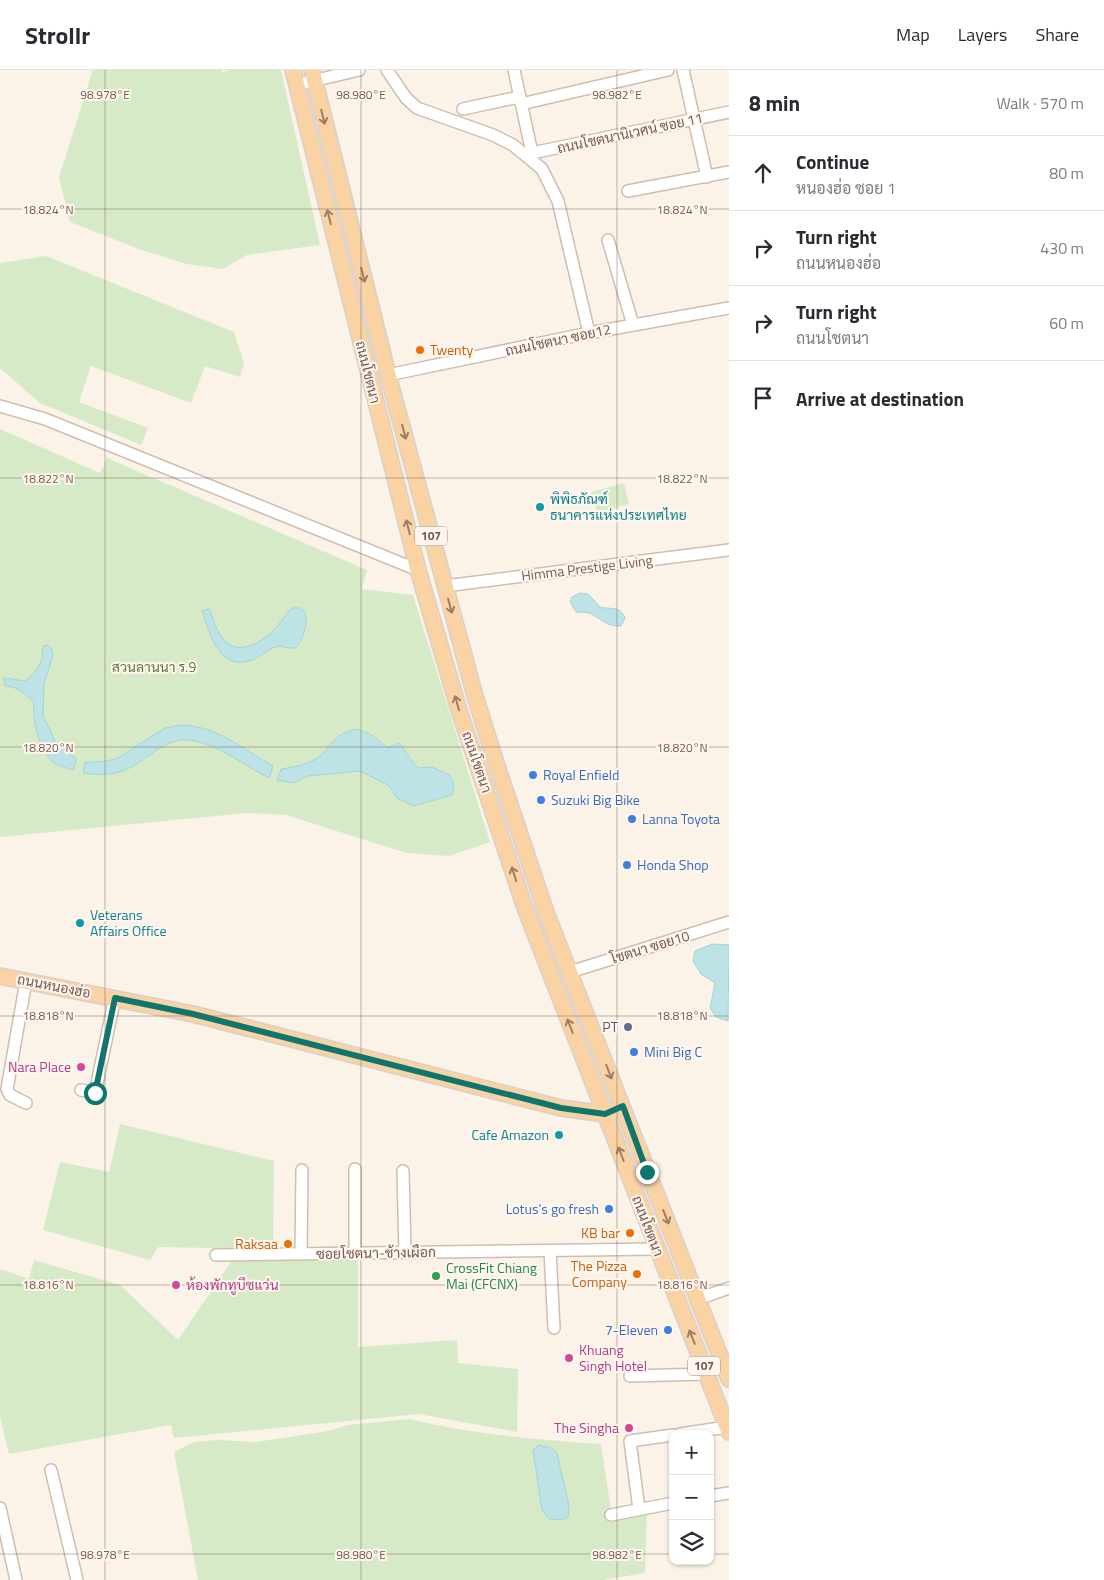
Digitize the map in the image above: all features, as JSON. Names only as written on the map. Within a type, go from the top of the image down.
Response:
[{"type":"main road","name":"ถนนโชตนา","points":[[313,75],[388,375],[475,696],[543,902],[729,1379]]},
{"type":"main road","name":"ถนนโชตนา","points":[[294,77],[418,570],[459,710],[525,908],[728,1429]]},
{"type":"main road","points":[[525,908],[543,902]]},
{"type":"main road","name":"ถนนหนองฮ่อ","points":[[0,976],[193,1014],[561,1108],[605,1114]]},
{"type":"main road","points":[[561,1108],[579,1106],[586,1100],[589,1090],[588,1072]]},
{"type":"main road","points":[[605,1114],[623,1106]]},
{"type":"street","points":[[294,77],[359,70]]},
{"type":"street","points":[[387,70],[406,98],[417,108],[494,135],[513,145],[542,169],[558,201],[589,333]]},
{"type":"street","points":[[514,70],[520,100]]},
{"type":"street","points":[[463,109],[520,100],[668,70]]},
{"type":"street","points":[[683,70],[706,176]]},
{"type":"street","name":"ถนนโชตนานิเวศน์ ซอย 11","points":[[520,100],[532,153],[729,112]]},
{"type":"street","points":[[628,191],[729,172]]},
{"type":"street","points":[[608,240],[633,325]]},
{"type":"street","name":"ถนนโชตนา ซอย12","points":[[388,375],[589,333],[729,308]]},
{"type":"street","points":[[0,406],[45,418],[418,570]]},
{"type":"street","name":"Himma Prestige Living","points":[[445,586],[729,550]]},
{"type":"street","name":"โชตนา ซอย10","points":[[570,972],[729,922]]},
{"type":"street","points":[[26,981],[7,1089],[10,1095],[26,1103]]},
{"type":"street","points":[[81,1090],[95,1093],[115,998]]},
{"type":"street","points":[[355,1169],[355,1253]]},
{"type":"street","points":[[301,1254],[302,1170]]},
{"type":"street","points":[[403,1171],[404,1252]]},
{"type":"street","name":"ซอยโชตนา-ช้างเผือก","points":[[216,1255],[657,1249]]},
{"type":"street","points":[[550,1250],[554,1328]]},
{"type":"street","points":[[698,1299],[729,1288]]},
{"type":"street","points":[[630,1376],[707,1374]]},
{"type":"street","points":[[714,1430],[728,1429]]},
{"type":"street","points":[[640,1509],[630,1441],[669,1436]]},
{"type":"street","points":[[51,1470],[77,1580]]},
{"type":"street","points":[[714,1495],[729,1493]]},
{"type":"street","points":[[611,1515],[669,1504]]},
{"type":"street","points":[[0,1510],[16,1580]]},
{"type":"street","points":[[0,1564],[12,1561]]},
{"type":"green space","points":[[93,70],[222,70],[222,72],[231,70],[281,70],[320,245],[247,255],[223,269],[186,264],[136,248],[70,222],[59,177]]},
{"type":"green space","points":[[46,256],[234,332],[244,363],[240,377],[205,366],[191,403],[91,366],[79,402],[148,428],[141,445],[40,403],[0,368],[0,263]]},
{"type":"green space","name":"สวนลานนา ร.9","points":[[0,429],[100,473],[107,458],[367,570],[362,589],[413,595],[490,842],[449,856],[406,853],[286,815],[247,813],[0,837]]},
{"type":"green space","points":[[624,483],[629,504],[597,513],[591,492]]},
{"type":"green space","points":[[120,1124],[274,1161],[273,1249],[158,1247],[150,1260],[43,1230],[60,1162],[109,1172]]},
{"type":"green space","points":[[358,1257],[358,1347],[457,1340],[458,1363],[518,1369],[517,1432],[419,1414],[174,1438],[171,1425],[9,1454],[0,1417],[0,1269],[29,1279],[34,1260],[120,1285],[178,1340],[233,1259]]},
{"type":"green space","points":[[409,1419],[456,1429],[504,1436],[601,1444],[611,1511],[647,1514],[645,1573],[603,1580],[198,1580],[174,1452],[194,1442],[217,1440],[256,1442],[328,1431],[348,1425]]},
{"type":"water","points":[[580,593],[588,594],[600,607],[621,611],[625,618],[621,626],[607,624],[589,613],[576,612],[570,602],[572,597]]},
{"type":"water","points":[[292,608],[301,608],[306,616],[305,628],[298,645],[295,648],[276,647],[255,659],[241,662],[231,661],[218,649],[202,611],[209,609],[217,629],[224,640],[230,645],[242,647],[255,644],[267,636]]},
{"type":"water","points":[[47,645],[51,648],[53,655],[44,684],[43,715],[55,741],[76,759],[74,770],[54,763],[47,756],[35,725],[34,702],[18,689],[5,686],[4,678],[25,681],[31,677],[42,658],[44,646]]},
{"type":"water","points":[[181,725],[207,729],[240,746],[273,766],[269,778],[221,750],[189,740],[167,744],[135,765],[116,773],[83,773],[85,762],[116,759],[165,728]]},
{"type":"water","points":[[357,729],[370,734],[388,748],[399,743],[419,768],[432,767],[450,775],[454,786],[452,795],[413,806],[397,798],[388,785],[360,771],[308,776],[294,783],[277,780],[281,769],[315,760],[339,736]]},
{"type":"water","points":[[713,944],[729,945],[728,1021],[716,1017],[710,1008],[715,983],[701,974],[693,961],[695,951]]},
{"type":"water","points":[[539,1445],[551,1448],[557,1453],[569,1506],[568,1517],[561,1520],[549,1519],[542,1510],[533,1450]]},
{"type":"place","name":"Twenty","points":[[420,350]]},
{"type":"place","name":"พิพิธภัณฑ์ ธนาคารแห่งประเทศไทย","points":[[540,507]]},
{"type":"place","name":"Royal Enfield","points":[[533,775]]},
{"type":"place","name":"Suzuki Big Bike","points":[[541,800]]},
{"type":"place","name":"Lanna Toyota","points":[[632,819]]},
{"type":"place","name":"Honda Shop","points":[[627,865]]},
{"type":"place","name":"Veterans Affairs Office","points":[[80,923]]},
{"type":"place","name":"PT","points":[[628,1027]]},
{"type":"place","name":"Mini Big C","points":[[634,1052]]},
{"type":"place","name":"Nara Place","points":[[81,1067]]},
{"type":"place","name":"Cafe Amazon","points":[[559,1135]]},
{"type":"place","name":"Lotus's go fresh","points":[[609,1209]]},
{"type":"place","name":"KB bar","points":[[630,1233]]},
{"type":"place","name":"Raksaa","points":[[288,1244]]},
{"type":"place","name":"The Pizza Company","points":[[637,1274]]},
{"type":"place","name":"CrossFit Chiang Mai (CFCNX)","points":[[436,1276]]},
{"type":"place","name":"ห้องพักทูบีซแว่น","points":[[176,1285]]},
{"type":"place","name":"7-Eleven","points":[[668,1330]]},
{"type":"place","name":"Khuang Singh Hotel","points":[[569,1358]]},
{"type":"place","name":"The Singha","points":[[629,1428]]},
{"type":"route","points":[[95,1093],[115,998],[193,1014],[561,1108],[605,1114],[623,1106],[647,1172]]}]
